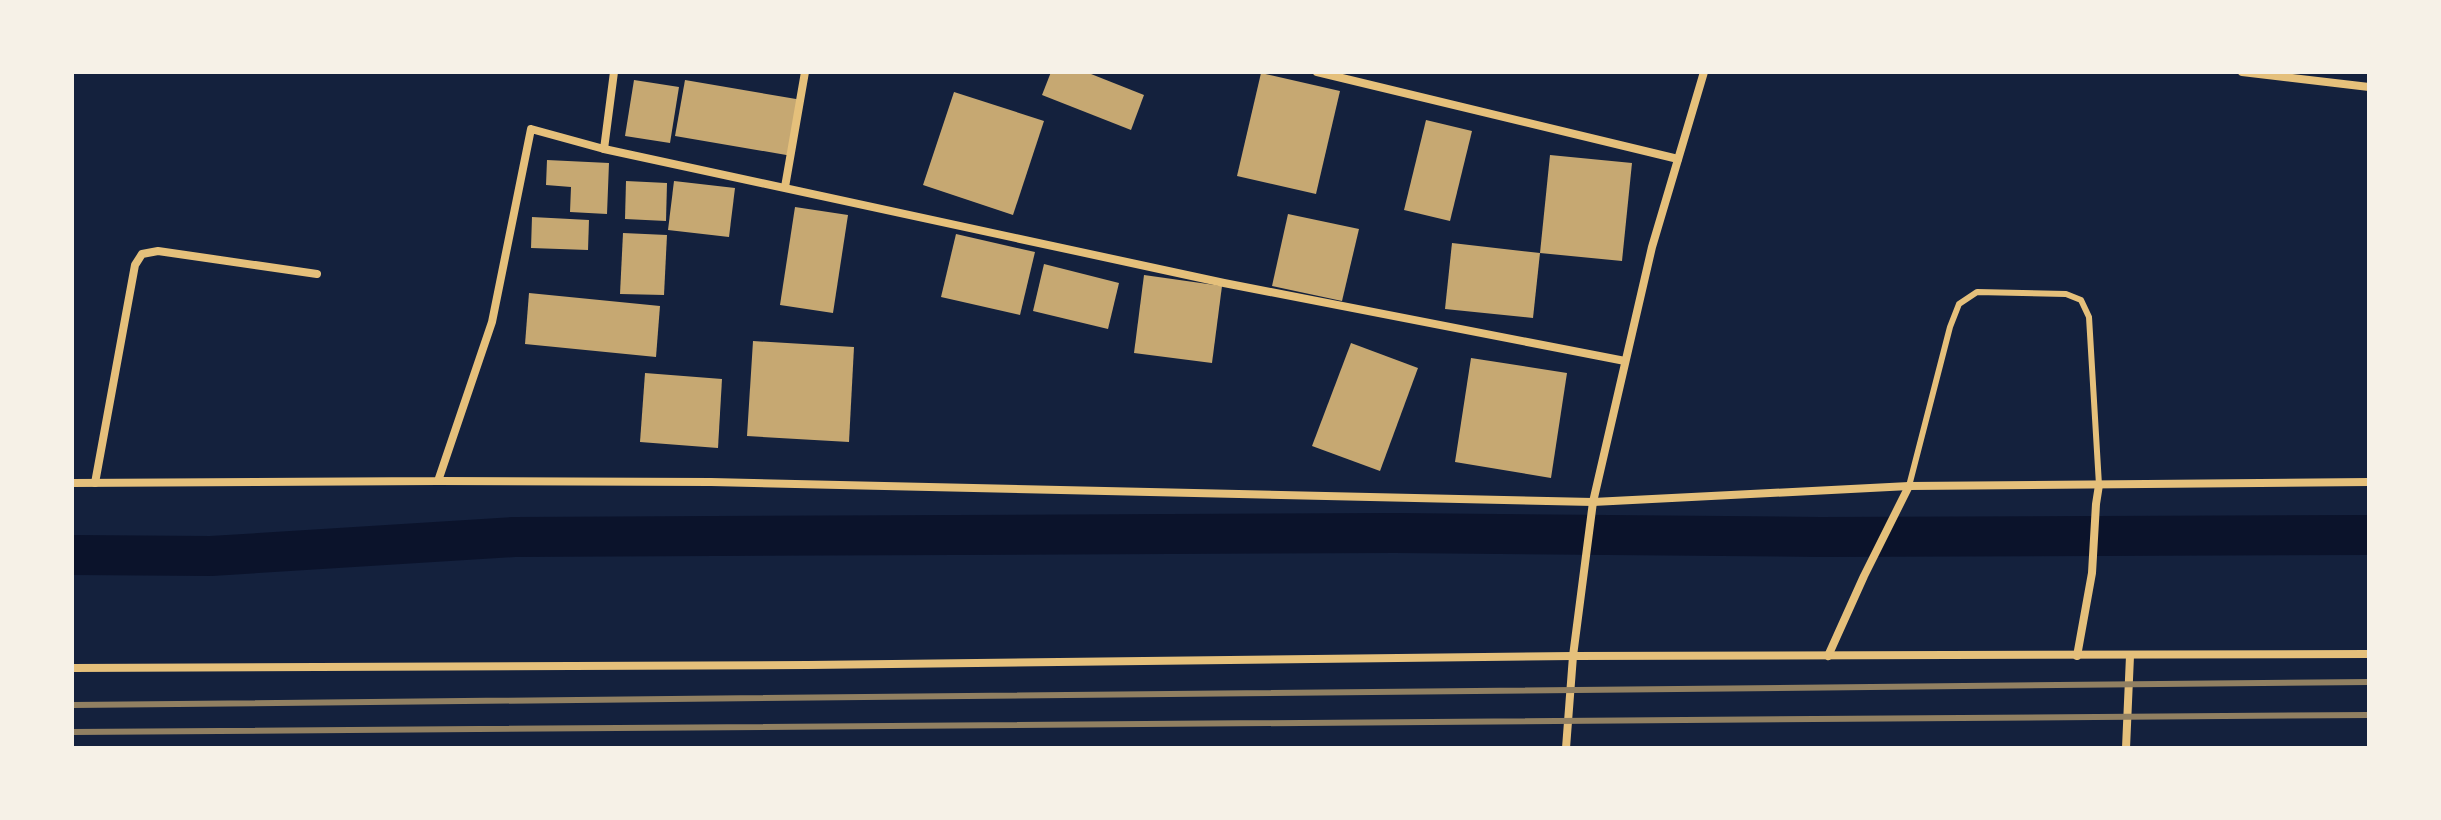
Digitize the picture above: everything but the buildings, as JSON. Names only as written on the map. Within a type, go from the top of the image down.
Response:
[{"type":"street","points":[[604,149],[614,72]]},
{"type":"street","points":[[785,187],[805,72]]},
{"type":"street","points":[[1317,72],[1678,159]]},
{"type":"street","points":[[1566,748],[1573,656],[1593,502],[1652,247],[1704,72]]},
{"type":"street","points":[[2242,72],[2369,87]]},
{"type":"street","points":[[438,481],[492,322],[531,129],[604,149],[1224,283],[1625,361]]},
{"type":"street","points":[[95,483],[135,265],[142,254],[158,251],[317,274]]},
{"type":"street","points":[[72,483],[711,482],[1593,502],[1909,486],[2369,482]]},
{"type":"street","points":[[2077,656],[2092,573],[2099,485]]},
{"type":"street","points":[[1828,656],[1909,486]]},
{"type":"street","points":[[72,668],[792,666],[1573,656],[2369,654]]},
{"type":"street","points":[[2126,748],[2130,656]]},
{"type":"lane","points":[[1909,486],[1950,327],[1959,304],[1977,292],[2066,294],[2081,300],[2089,317],[2099,485]]},
{"type":"waterway","points":[[72,555],[211,556],[514,537],[1395,533],[1820,537],[2369,535]]},
{"type":"railway","points":[[72,705],[2369,682]]},
{"type":"railway","points":[[72,732],[2369,715]]}]
